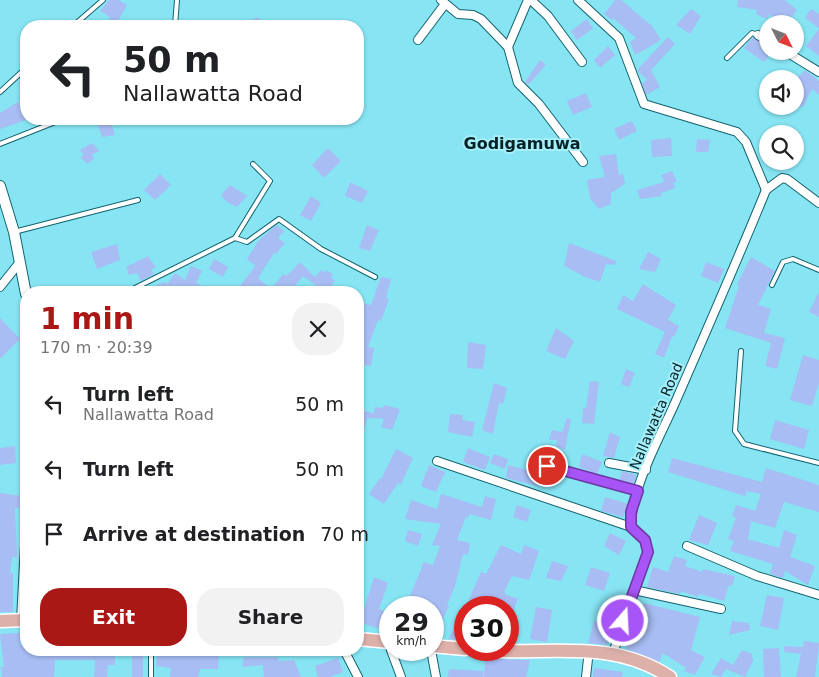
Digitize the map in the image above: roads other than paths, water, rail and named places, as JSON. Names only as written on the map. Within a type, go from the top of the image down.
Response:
[{"type":"main road","points":[[0,621],[20,620]]},
{"type":"main road","points":[[364,641],[379,643]]},
{"type":"main road","points":[[519,652],[589,650],[613,653],[647,664],[670,677]]},
{"type":"street","points":[[508,47],[529,0],[548,16],[582,62]]},
{"type":"street","points":[[578,0],[619,38],[644,104],[741,135],[746,142],[766,190],[782,178],[787,179],[819,203]]},
{"type":"street","points":[[418,40],[443,2],[458,14],[473,15],[481,19],[508,47],[518,83],[538,104],[583,162]]},
{"type":"street","points":[[800,60],[819,72]]},
{"type":"street","points":[[0,186],[14,232],[24,286]]},
{"type":"street","name":"Nallawatta Road","points":[[631,527],[631,512],[646,470],[766,190]]},
{"type":"street","points":[[0,287],[20,262]]},
{"type":"street","points":[[437,461],[631,527],[645,540],[648,552],[613,653]]},
{"type":"street","points":[[609,463],[646,470]]},
{"type":"street","points":[[547,466],[638,491]]},
{"type":"street","points":[[687,546],[758,576],[819,595]]},
{"type":"street","points":[[634,590],[721,609]]},
{"type":"street","points":[[586,677],[589,650]]},
{"type":"street","points":[[347,656],[358,677]]},
{"type":"street","points":[[395,661],[401,677]]},
{"type":"street","points":[[433,661],[436,677]]},
{"type":"lane","points":[[80,20],[102,0]]},
{"type":"lane","points":[[175,20],[177,0]]},
{"type":"lane","points":[[727,58],[752,33],[758,34]]},
{"type":"lane","points":[[0,92],[20,74]]},
{"type":"lane","points":[[0,144],[48,125]]},
{"type":"lane","points":[[139,286],[235,238],[270,181],[254,164]]},
{"type":"lane","points":[[14,232],[138,200]]},
{"type":"lane","points":[[235,238],[247,242],[279,218],[322,249],[376,277]]},
{"type":"lane","points":[[772,284],[783,262],[793,259],[819,270]]},
{"type":"lane","points":[[742,351],[735,431],[744,444],[819,462]]},
{"type":"lane","points":[[151,656],[151,677]]},
{"type":"district","name":"Godigamuwa","points":[[522,143]]}]
